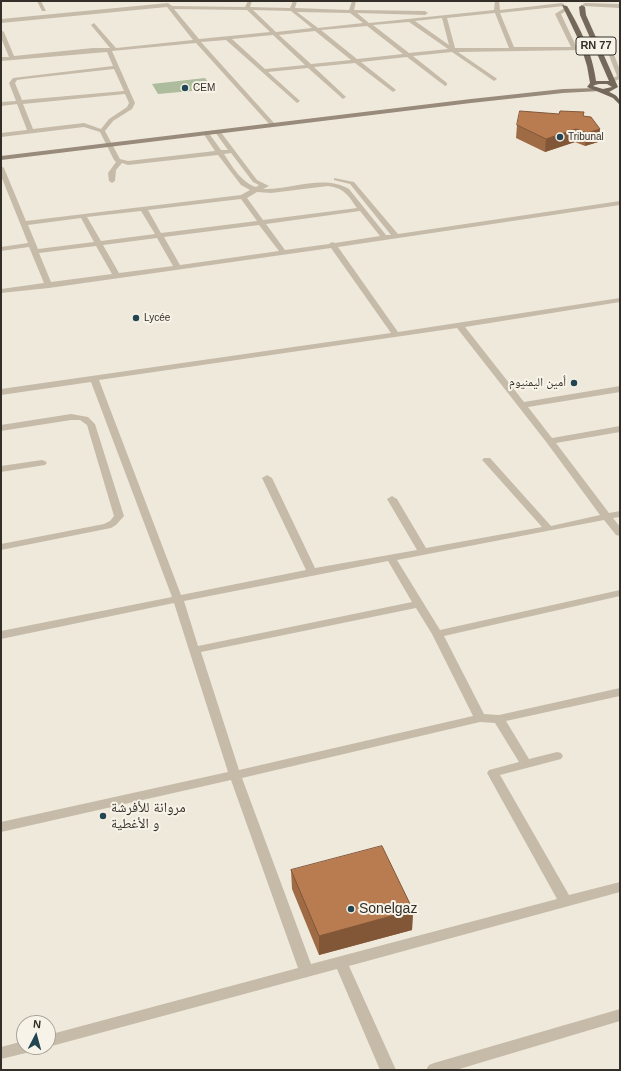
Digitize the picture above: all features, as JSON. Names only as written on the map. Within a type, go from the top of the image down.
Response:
[{"type":"main road","points":[[579,1],[584,4]]},
{"type":"main road","points":[[565,4],[584,4]]},
{"type":"main road","name":"RN 77","points":[[565,4],[592,72],[592,84]]},
{"type":"main road","name":"RN 77","points":[[584,4],[582,13],[609,75],[615,85]]},
{"type":"main road","points":[[1,158],[563,91],[612,90],[615,85],[605,83],[592,84],[563,91]]},
{"type":"main road","points":[[592,84],[590,87],[615,97],[620,103]]},
{"type":"street","points":[[39,1],[44,10]]},
{"type":"street","points":[[122,3],[146,1]]},
{"type":"street","points":[[247,8],[250,1]]},
{"type":"street","points":[[292,10],[295,1]]},
{"type":"street","points":[[351,11],[354,1]]},
{"type":"street","points":[[497,1],[497,11],[512,49]]},
{"type":"street","points":[[168,4],[197,41],[273,125]]},
{"type":"street","points":[[1,21],[168,4],[292,10],[469,14]]},
{"type":"street","points":[[1,59],[93,50],[110,50],[565,4]]},
{"type":"street","points":[[565,4],[558,14],[574,48]]},
{"type":"street","points":[[584,4],[620,6]]},
{"type":"street","points":[[247,8],[343,96]]},
{"type":"street","points":[[36,11],[52,9]]},
{"type":"street","points":[[292,10],[392,90]]},
{"type":"street","points":[[351,11],[445,84]]},
{"type":"street","points":[[444,16],[453,50]]},
{"type":"street","points":[[410,20],[494,79]]},
{"type":"street","points":[[94,25],[110,50],[115,67],[132,104],[130,108],[111,120],[102,131]]},
{"type":"street","points":[[1,34],[12,58]]},
{"type":"street","points":[[592,37],[605,39],[620,77],[615,85]]},
{"type":"street","points":[[227,38],[297,101]]},
{"type":"street","points":[[264,71],[453,50],[583,48]]},
{"type":"street","points":[[1,63],[98,53],[110,50]]},
{"type":"street","points":[[31,131],[12,83],[19,78],[115,67]]},
{"type":"street","points":[[1,104],[127,92]]},
{"type":"street","points":[[1,135],[84,125],[111,120]]},
{"type":"street","points":[[84,125],[102,131],[116,159],[120,162],[133,163],[232,151]]},
{"type":"street","points":[[218,132],[255,181],[262,186],[276,187],[333,179],[348,181],[354,185],[395,235]]},
{"type":"street","points":[[206,133],[246,186],[256,190],[271,191],[328,184],[338,185],[346,188],[384,237]]},
{"type":"street","points":[[112,181],[112,169],[120,162]]},
{"type":"street","points":[[1,168],[49,286]]},
{"type":"street","points":[[23,223],[243,197],[262,186]]},
{"type":"street","points":[[243,197],[283,252]]},
{"type":"street","points":[[1,292],[178,268],[395,235],[618,205]]},
{"type":"street","points":[[144,208],[178,268]]},
{"type":"street","points":[[34,252],[362,209]]},
{"type":"street","points":[[83,216],[118,276]]},
{"type":"street","points":[[1,249],[32,244]]},
{"type":"street","points":[[332,244],[396,335]]},
{"type":"street","points":[[1,392],[396,335],[620,300]]},
{"type":"street","points":[[459,325],[620,533]]},
{"type":"street","points":[[94,378],[178,600],[235,775],[306,971]]},
{"type":"street","points":[[522,405],[620,389]]},
{"type":"street","points":[[1,428],[71,417],[78,417],[88,420],[91,424],[120,516],[113,523],[107,526],[1,547]]},
{"type":"street","points":[[550,441],[620,429]]},
{"type":"street","points":[[487,460],[549,528]]},
{"type":"street","points":[[1,469],[42,463]]},
{"type":"street","points":[[268,478],[312,572]]},
{"type":"street","points":[[392,499],[423,552]]},
{"type":"street","points":[[1,635],[312,572],[620,514]]},
{"type":"street","points":[[391,558],[437,634],[480,718]]},
{"type":"street","points":[[437,634],[620,592]]},
{"type":"street","points":[[194,650],[419,604]]},
{"type":"street","points":[[1,826],[235,775],[480,718],[499,719],[620,692]]},
{"type":"street","points":[[499,719],[526,764]]},
{"type":"street","points":[[557,756],[492,773],[566,902]]},
{"type":"street","points":[[56,1039],[620,887]]},
{"type":"street","points":[[341,963],[388,1070]]},
{"type":"street","points":[[434,1070],[620,1015]]},
{"type":"street","points":[[1,1054],[16,1050]]},
{"type":"green space","points":[[205,78],[213,89],[158,94],[152,84]]},
{"type":"building","points":[[520,111],[559,114],[560,111],[584,112],[583,116],[591,117],[600,129],[587,133],[576,129],[546,139],[517,125]]},
{"type":"building","name":"Sonelgaz","points":[[382,846],[413,910],[319,936],[291,870]]},
{"type":"place","name":"CEM","points":[[185,88]]},
{"type":"place","name":"Tribunal","points":[[560,137]]},
{"type":"place","name":"Lycée","points":[[136,318]]},
{"type":"place","name":"أمين اليمنيوم","points":[[574,383]]},
{"type":"place","name":"مروانة للأفرشة و الأغطية","points":[[103,816]]},
{"type":"place","name":"Sonelgaz","points":[[351,909]]}]
